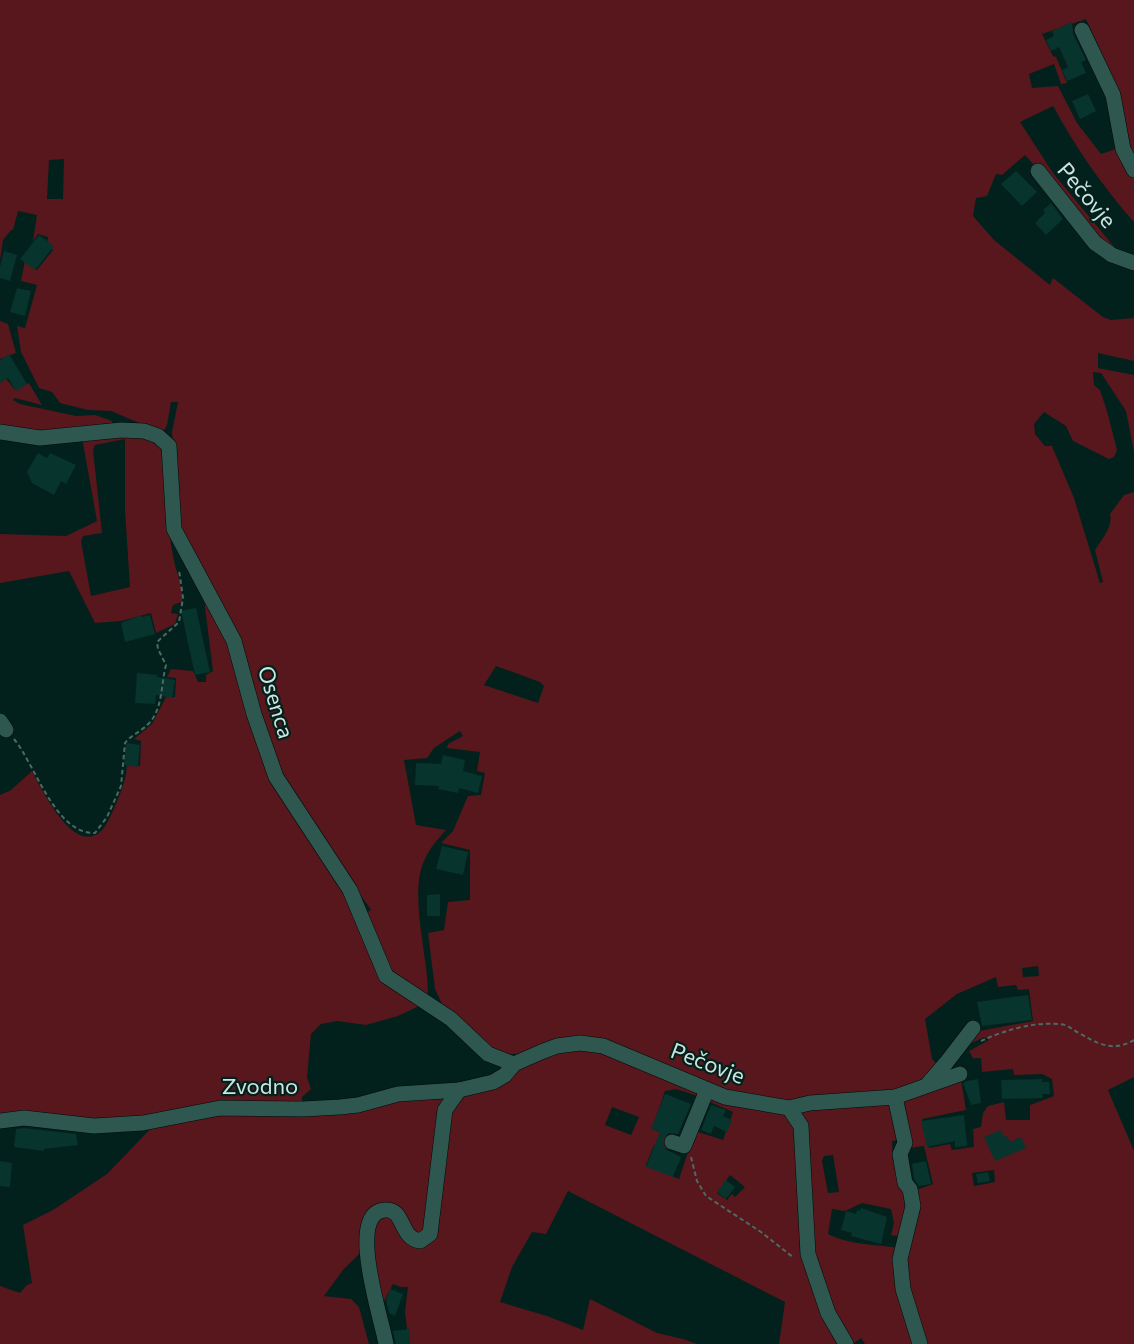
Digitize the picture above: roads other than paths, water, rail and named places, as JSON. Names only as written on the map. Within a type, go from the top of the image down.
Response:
[{"type":"street","points":[[1082,30],[1113,95],[1123,149],[1134,170]]},
{"type":"street","name":"Pečovje","points":[[1038,171],[1095,243],[1112,255],[1134,263]]},
{"type":"street","name":"Osenca","points":[[0,432],[40,438],[144,430],[158,436],[170,446],[174,529],[234,641],[254,714],[276,777],[350,890],[386,976],[451,1019],[488,1054],[514,1064]]},
{"type":"street","points":[[926,1086],[974,1036]]},
{"type":"street","name":"Pečovje","points":[[514,1064],[557,1046],[580,1043],[603,1046],[725,1097],[789,1108]]},
{"type":"street","name":"Zvodno","points":[[0,1121],[24,1118],[76,1125],[118,1125],[143,1123],[220,1108],[340,1107],[358,1105],[398,1094],[459,1090],[493,1082],[505,1075],[514,1064]]},
{"type":"street","points":[[846,1344],[828,1313],[808,1254],[801,1126],[789,1108],[810,1103],[895,1097],[960,1074]]},
{"type":"street","points":[[386,1344],[383,1323],[369,1273],[367,1233],[369,1223],[376,1213],[386,1209],[401,1220],[407,1235],[414,1240],[420,1241],[430,1234],[445,1110],[459,1090]]},
{"type":"street","points":[[679,1141],[707,1090]]},
{"type":"street","points":[[895,1097],[905,1143],[900,1155],[903,1174],[905,1184],[910,1189],[913,1206],[900,1258],[903,1289],[920,1344]]}]
